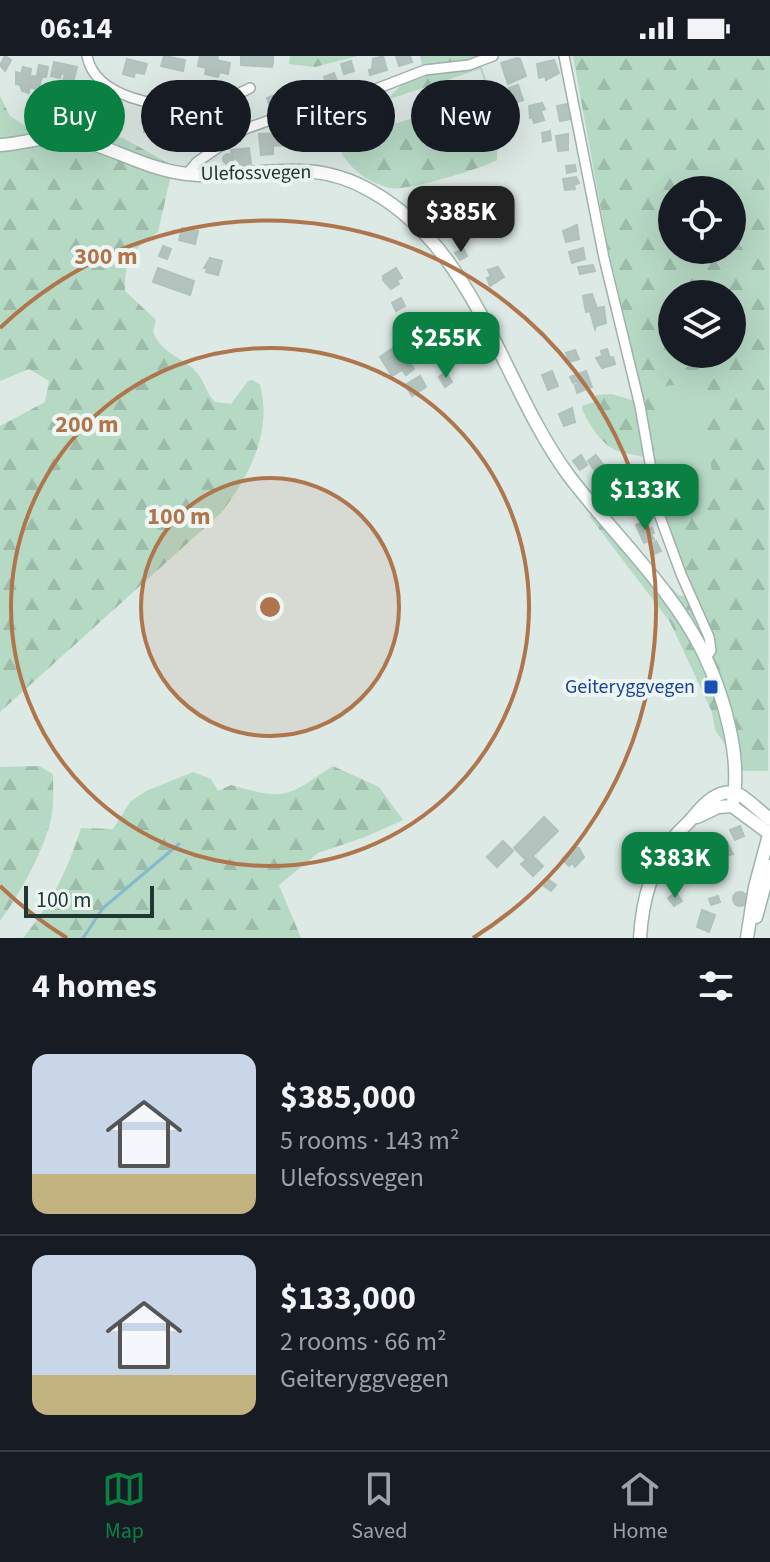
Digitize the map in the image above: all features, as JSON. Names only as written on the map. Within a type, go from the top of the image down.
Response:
[{"type":"street","points":[[87,56],[91,69],[103,84],[128,96],[141,98]]},
{"type":"street","points":[[187,174],[197,162],[245,129],[301,109],[363,94],[425,70],[469,65],[493,56]]},
{"type":"street","points":[[564,56],[604,258],[640,406],[659,514],[709,637],[711,650],[706,658]]},
{"type":"street","name":"Ulefossvegen","points":[[0,145],[70,138],[145,165],[187,174],[286,169],[319,172],[361,185],[403,214],[432,242],[463,284],[544,436],[568,474],[668,595],[693,633],[706,658],[734,749],[737,771],[734,799]]},
{"type":"street","points":[[640,938],[643,906],[657,866],[676,835],[714,797],[734,799],[770,819]]},
{"type":"street","points":[[734,799],[770,833],[753,897],[747,938]]},
{"type":"street","points":[[747,938],[756,919],[770,866]]},
{"type":"green space","points":[[290,56],[358,56],[315,67],[289,64]]},
{"type":"green space","points":[[420,56],[484,56],[479,60],[486,80],[480,69],[447,80],[415,80],[425,77]]},
{"type":"green space","points":[[573,56],[770,56],[768,771],[743,771],[715,730],[712,712],[670,622],[590,517],[592,495],[666,583],[680,596],[695,595],[672,538],[660,483],[652,464],[645,458],[618,451],[606,444],[582,409],[582,406],[594,402],[596,395],[612,394],[635,401],[641,398],[607,244]]},
{"type":"green space","points":[[411,81],[411,92],[395,97],[395,91],[402,84]]},
{"type":"green space","points":[[0,96],[10,116],[24,125],[24,152],[125,152],[125,139],[141,148],[141,152],[148,152],[173,166],[158,232],[131,256],[125,291],[156,320],[153,332],[157,340],[197,373],[215,402],[231,404],[248,381],[253,380],[260,385],[263,420],[261,436],[249,469],[221,513],[0,712],[0,426],[45,402],[49,381],[29,369],[0,381]]},
{"type":"green space","points":[[411,119],[411,152],[497,152],[497,160],[443,179],[390,188],[361,175],[341,153],[395,152],[395,124]]},
{"type":"green space","points":[[698,381],[712,472],[668,478],[654,388]]},
{"type":"green space","points":[[39,766],[53,774],[49,826],[32,869],[0,921],[0,767]]},
{"type":"green space","points":[[333,766],[379,787],[403,820],[318,853],[279,885],[301,938],[23,938],[58,886],[81,828],[113,829],[131,801],[146,791],[193,772],[211,779],[218,791],[231,785],[264,793],[285,793]]},
{"type":"building","points":[[5,56],[11,60],[5,71],[0,65]]},
{"type":"building","points":[[164,56],[185,60],[183,71],[161,66]]},
{"type":"building","points":[[200,56],[218,56],[217,60],[230,63],[228,74],[220,72],[218,77],[205,74],[206,68],[198,66]]},
{"type":"building","points":[[241,56],[273,56],[272,67],[241,65]]},
{"type":"building","points":[[383,56],[387,70],[370,75],[373,59]]},
{"type":"building","points":[[396,56],[410,56],[412,62],[399,66]]},
{"type":"building","points":[[127,59],[147,64],[144,74],[135,72],[134,77],[123,74]]},
{"type":"building","points":[[520,59],[526,76],[507,80],[501,63]]},
{"type":"building","points":[[554,60],[559,73],[546,80],[545,76],[539,78],[537,64]]},
{"type":"building","points":[[351,61],[354,71],[344,74],[341,64]]},
{"type":"building","points":[[54,62],[77,67],[74,80],[63,80],[65,74],[61,73],[60,78],[51,76]]},
{"type":"building","points":[[39,65],[48,67],[46,77],[37,75]]},
{"type":"building","points":[[23,67],[31,69],[30,76],[42,77],[41,80],[24,80],[24,92],[16,84],[16,72],[21,74]]},
{"type":"building","points":[[334,73],[337,80],[325,80],[324,77]]},
{"type":"building","points":[[542,103],[544,120],[534,123],[530,118],[529,106]]},
{"type":"building","points":[[568,104],[571,119],[560,121],[557,106]]},
{"type":"building","points":[[550,131],[551,140],[543,142],[542,133]]},
{"type":"building","points":[[259,134],[267,134],[267,152],[273,154],[261,155]]},
{"type":"building","points":[[568,134],[568,150],[558,151],[556,136]]},
{"type":"building","points":[[231,152],[250,152],[251,164],[238,166],[237,159],[232,158]]},
{"type":"building","points":[[228,154],[233,159],[228,164],[223,159]]},
{"type":"building","points":[[575,165],[576,171],[567,173],[566,166]]},
{"type":"building","points":[[576,177],[579,183],[574,185],[575,189],[565,190],[563,179]]},
{"type":"building","points":[[577,225],[579,239],[566,242],[563,231]]},
{"type":"building","points":[[182,228],[198,231],[195,244],[179,240]]},
{"type":"building","points":[[163,246],[171,249],[167,259],[159,256]]},
{"type":"building","points":[[463,248],[467,256],[460,260],[455,253]]},
{"type":"building","points":[[583,248],[585,259],[572,263],[569,252]]},
{"type":"building","points":[[210,258],[222,261],[218,275],[206,272],[207,268],[204,268]]},
{"type":"building","points":[[593,265],[595,271],[580,274],[578,267]]},
{"type":"building","points":[[498,267],[504,277],[490,286],[488,270]]},
{"type":"building","points":[[158,268],[194,281],[190,295],[153,282]]},
{"type":"building","points":[[396,268],[402,278],[391,289],[383,276]]},
{"type":"building","points":[[592,294],[597,308],[604,307],[606,323],[595,329],[590,311],[586,312],[583,296]]},
{"type":"building","points":[[401,298],[405,306],[396,311],[392,303]]},
{"type":"building","points":[[429,327],[435,336],[423,344],[419,333]]},
{"type":"building","points":[[449,339],[460,356],[450,363],[439,346]]},
{"type":"building","points":[[399,344],[414,369],[406,375],[402,370],[392,376],[380,357]]},
{"type":"building","points":[[607,349],[615,364],[602,368],[596,358]]},
{"type":"building","points":[[575,350],[579,359],[569,362],[566,353]]},
{"type":"building","points":[[552,371],[558,386],[548,390],[542,375]]},
{"type":"building","points":[[586,371],[592,387],[577,393],[577,381],[573,383],[570,377]]},
{"type":"building","points":[[446,372],[452,382],[445,387],[439,377]]},
{"type":"building","points":[[420,376],[426,387],[412,396],[405,385]]},
{"type":"building","points":[[572,408],[575,422],[564,426],[559,414]]},
{"type":"building","points":[[581,455],[587,465],[580,470],[573,461]]},
{"type":"building","points":[[596,455],[610,474],[601,480],[588,461]]},
{"type":"building","points":[[634,483],[641,492],[636,496],[641,502],[632,508],[623,495]]},
{"type":"building","points":[[644,521],[649,529],[652,528],[654,539],[644,543],[636,525]]},
{"type":"building","points":[[656,541],[661,551],[654,554],[649,544]]},
{"type":"building","points":[[544,817],[558,831],[533,856],[543,866],[533,876],[521,864],[526,860],[514,848]]},
{"type":"building","points":[[740,826],[744,836],[735,840],[730,830]]},
{"type":"building","points":[[503,841],[513,851],[497,867],[487,857]]},
{"type":"building","points":[[727,842],[733,854],[719,858],[715,848]]},
{"type":"building","points":[[575,847],[584,857],[575,867],[562,859]]},
{"type":"building","points":[[714,849],[718,858],[710,862],[705,853]]},
{"type":"building","points":[[700,854],[706,867],[710,864],[713,870],[699,880],[686,861]]},
{"type":"building","points":[[549,880],[556,885],[551,891],[544,886]]},
{"type":"building","points":[[740,892],[747,899],[740,906],[733,899]]},
{"type":"building","points":[[676,893],[682,901],[674,906],[668,898]]},
{"type":"building","points":[[718,896],[720,902],[711,905],[709,899]]},
{"type":"building","points":[[702,910],[715,915],[709,932],[697,927]]},
{"type":"waterway","points":[[83,938],[103,908],[179,844]]},
{"type":"place","name":"Geiteryggvegen","points":[[711,687]]}]
